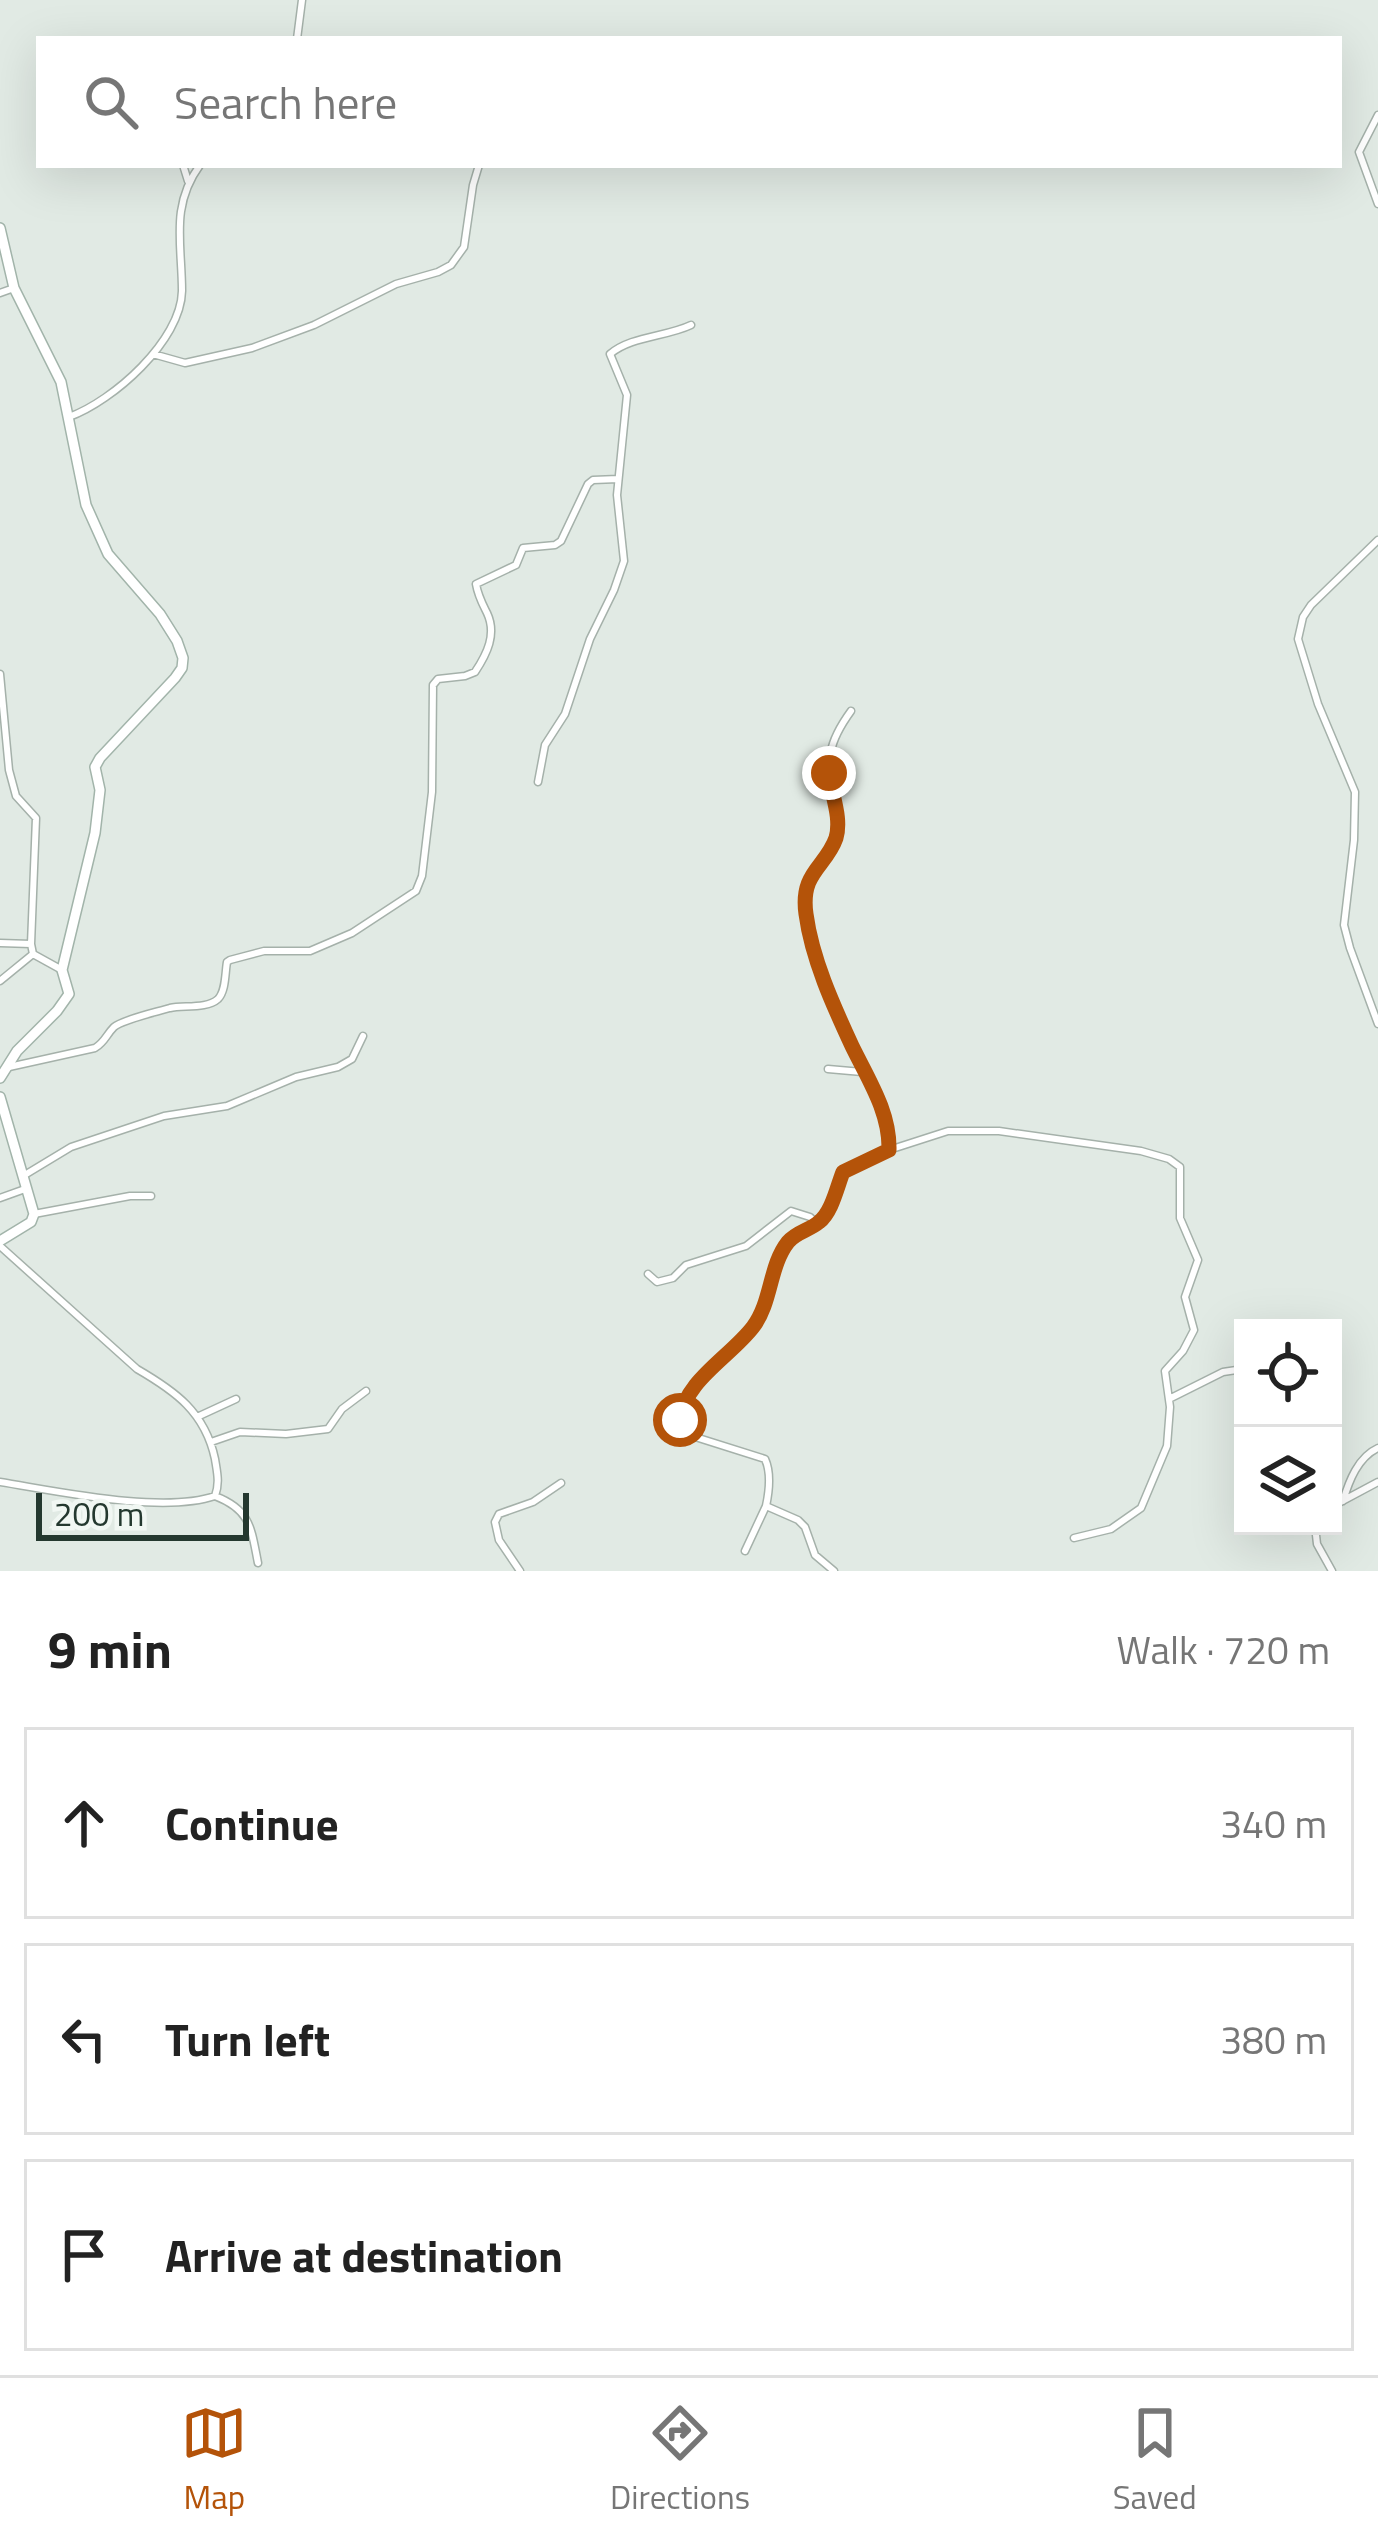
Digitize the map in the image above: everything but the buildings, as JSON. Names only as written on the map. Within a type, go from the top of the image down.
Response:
[{"type":"street","points":[[297,36],[302,0]]},
{"type":"street","points":[[1378,115],[1360,152],[1378,204]]},
{"type":"street","points":[[184,168],[188,181]]},
{"type":"street","points":[[68,418],[122,384],[153,354],[178,313],[182,293],[179,217],[188,181],[198,168]]},
{"type":"street","points":[[153,354],[185,362],[252,348],[314,325],[396,284],[451,265],[464,247],[478,168]]},
{"type":"street","points":[[0,228],[14,288],[61,382],[86,506],[99,537],[122,573],[160,614],[183,658],[176,678],[95,766],[100,790],[95,832],[68,933],[63,973],[69,994],[3,1073]]},
{"type":"street","points":[[0,293],[14,288]]},
{"type":"street","points":[[538,782],[545,745],[565,713],[624,560],[617,508],[627,395],[611,352],[692,326]]},
{"type":"street","points":[[3,1073],[94,1048],[125,1022],[175,1007],[214,1002],[224,986],[230,960],[263,951],[310,951],[352,933],[412,895],[422,876],[432,792],[433,686],[438,679],[475,672],[493,634],[476,584],[516,565],[523,548],[561,541],[587,484],[618,479]]},
{"type":"street","points":[[1378,540],[1311,605],[1298,639],[1318,704],[1354,791],[1354,840],[1344,925],[1378,1024]]},
{"type":"street","points":[[0,674],[16,796]]},
{"type":"street","points":[[851,711],[834,737],[830,754],[836,837],[809,882],[806,914],[832,1003],[874,1088],[889,1150]]},
{"type":"street","points":[[0,790],[16,796],[36,818],[32,949],[0,981]]},
{"type":"street","points":[[0,943],[32,949],[63,973]]},
{"type":"street","points":[[0,1198],[71,1147],[164,1116],[227,1106],[296,1077],[338,1067],[352,1059],[363,1036]]},
{"type":"street","points":[[828,1069],[865,1074]]},
{"type":"street","points":[[0,1097],[34,1214],[31,1222],[0,1243],[136,1369],[177,1394],[211,1442],[219,1481],[215,1496]]},
{"type":"street","points":[[745,1551],[766,1506],[767,1460],[689,1435],[680,1420],[681,1411],[704,1377],[752,1328],[764,1310],[788,1242],[826,1214],[843,1172],[889,1150],[948,1131],[1000,1131],[1141,1151],[1180,1167],[1180,1218],[1198,1260],[1185,1297],[1194,1330],[1165,1371],[1167,1446],[1141,1508],[1111,1529],[1074,1538]]},
{"type":"street","points":[[34,1214],[151,1196]]},
{"type":"street","points":[[648,1274],[657,1282],[666,1280],[686,1265],[746,1246],[791,1210],[817,1224]]},
{"type":"street","points":[[1169,1399],[1234,1370]]},
{"type":"street","points":[[211,1442],[240,1432],[328,1429],[342,1409],[366,1391]]},
{"type":"street","points":[[197,1418],[236,1399]]},
{"type":"street","points":[[1343,1501],[1366,1455],[1378,1448]]},
{"type":"street","points":[[0,1482],[165,1503],[215,1496],[240,1508],[250,1526],[258,1563]]},
{"type":"street","points":[[1343,1501],[1378,1482]]},
{"type":"street","points":[[520,1571],[500,1540],[495,1522],[499,1514],[532,1502],[562,1483]]},
{"type":"street","points":[[766,1506],[805,1526],[815,1555],[834,1571]]},
{"type":"street","points":[[1315,1535],[1332,1571]]},
{"type":"route","points":[[680,1420],[686,1400],[764,1310],[788,1242],[822,1220],[843,1172],[890,1146],[874,1088],[832,1003],[806,914],[809,882],[836,837],[829,773]]}]
